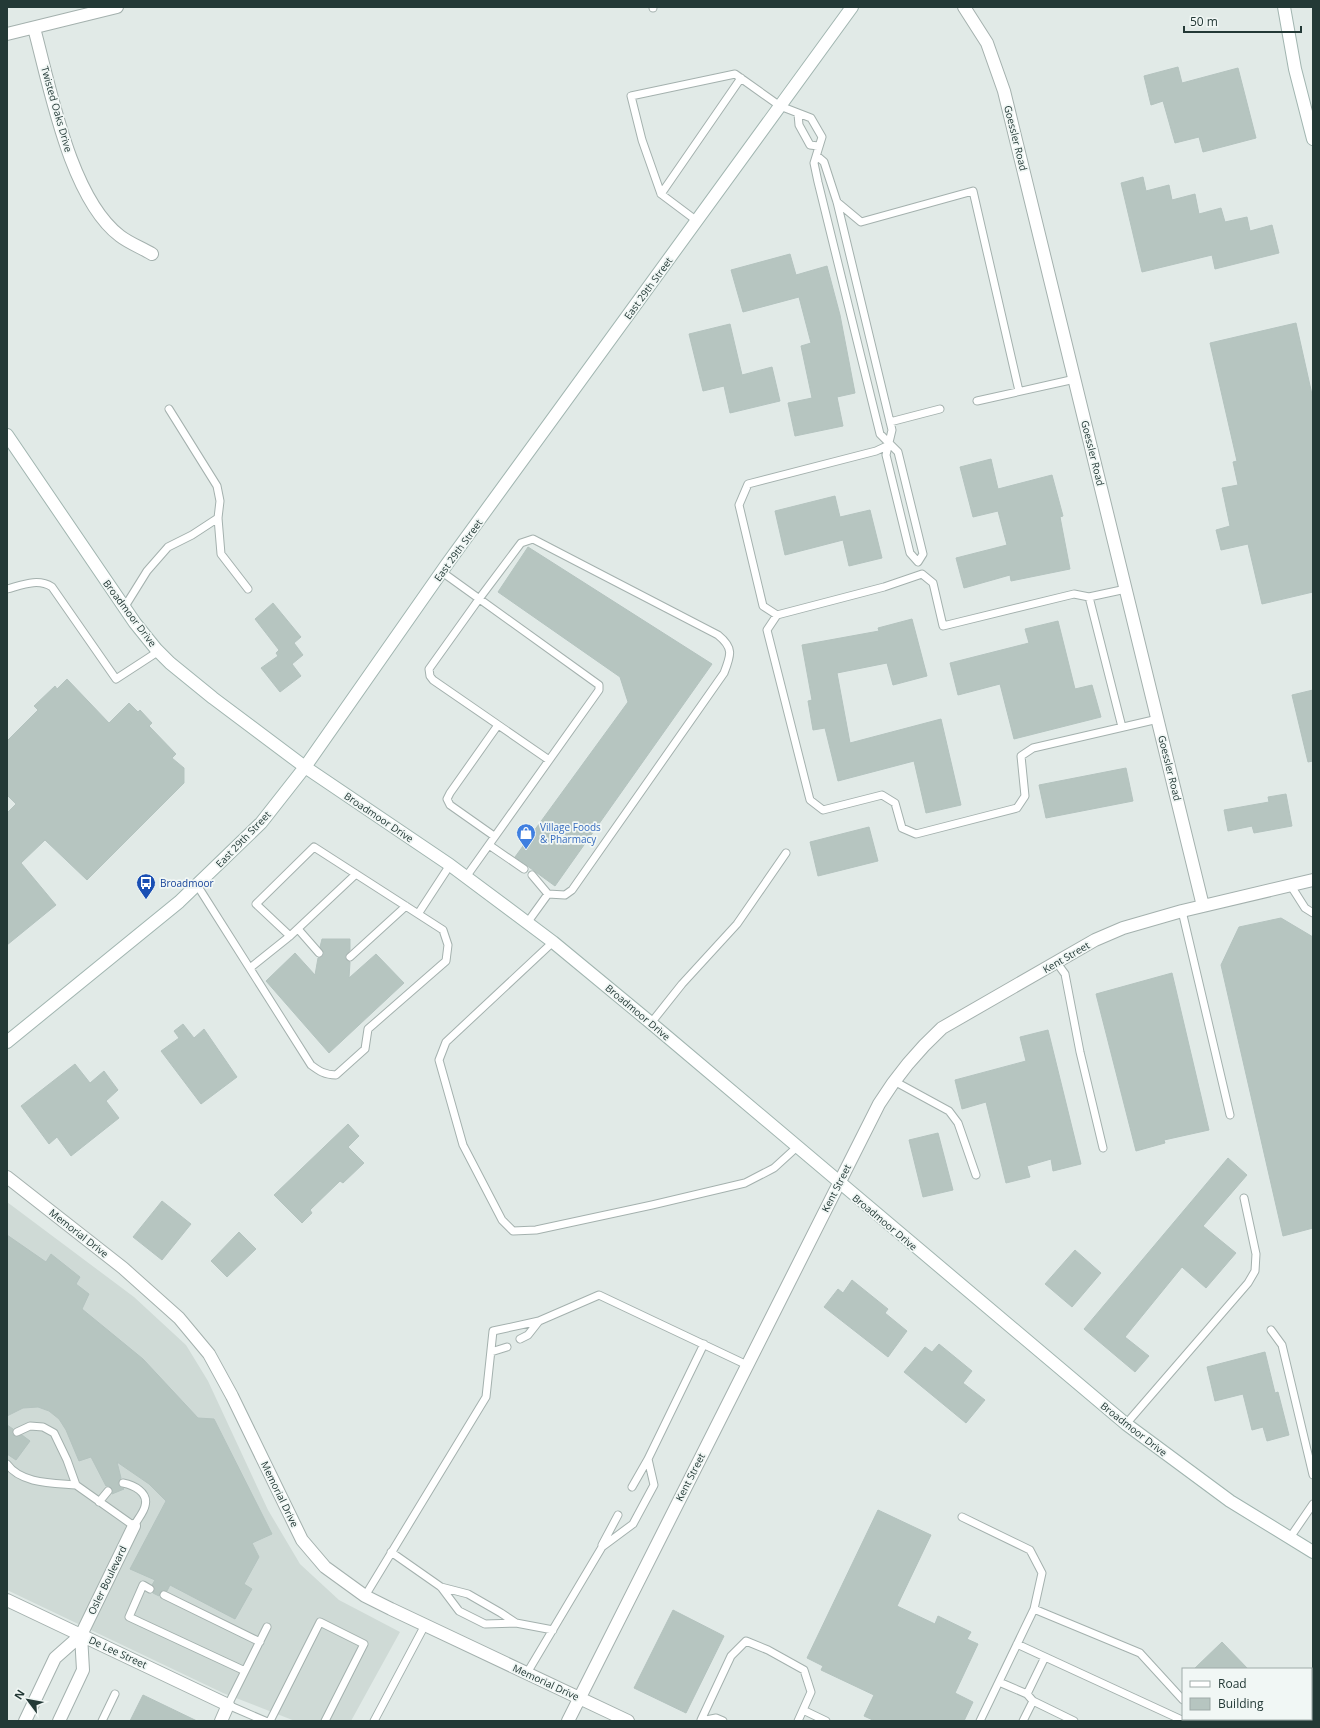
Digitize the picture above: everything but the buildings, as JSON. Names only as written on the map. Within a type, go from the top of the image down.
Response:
[{"type":"street","points":[[7,34],[117,7]]},
{"type":"street","name":"East 29th Street","points":[[7,1042],[179,902],[261,823],[305,767],[442,572],[852,7]]},
{"type":"street","name":"Goessler Road","points":[[964,7],[987,44],[1004,91],[1203,906]]},
{"type":"street","points":[[1284,7],[1295,69],[1313,138]]},
{"type":"street","name":"Twisted Oaks Drive","points":[[34,28],[64,143],[97,212],[120,236],[152,254]]},
{"type":"street","name":"Broadmoor Drive","points":[[7,434],[124,608],[159,651],[202,690],[305,767],[450,865],[553,942],[652,1023],[838,1182],[1126,1424],[1211,1488],[1313,1552]]},
{"type":"street","name":"Kent Street","points":[[568,1721],[838,1182],[879,1104],[894,1081],[921,1047],[942,1028],[1095,940],[1122,928],[1182,911],[1313,880]]},
{"type":"street","name":"Memorial Drive","points":[[7,1177],[123,1268],[179,1318],[209,1354],[232,1396],[302,1540],[325,1567],[365,1596],[628,1721]]},
{"type":"street","name":"Osler Boulevard","points":[[25,1721],[55,1658],[81,1635],[134,1526]]},
{"type":"street","name":"De Lee Street","points":[[7,1600],[228,1705]]},
{"type":"street","name":"Osler Boulevard","points":[[58,1721],[83,1670],[81,1635]]},
{"type":"street","points":[[220,1721],[228,1705]]},
{"type":"lane","points":[[697,221],[660,194],[642,140],[631,96],[735,74],[780,106],[811,118],[822,137],[814,163],[818,182],[880,434],[889,445],[898,452],[923,554],[918,562]]},
{"type":"lane","points":[[660,194],[741,78]]},
{"type":"lane","points":[[798,114],[799,125],[810,145],[818,146]]},
{"type":"lane","points":[[817,156],[824,162],[837,202],[892,430],[886,455],[910,553],[918,562],[922,574],[934,583],[943,626],[1074,594],[1089,597],[1126,589]]},
{"type":"lane","points":[[837,202],[861,222],[973,191],[1019,391]]},
{"type":"lane","points":[[977,401],[1075,379]]},
{"type":"lane","points":[[170,409],[217,486],[220,501],[218,518],[221,554],[248,589]]},
{"type":"lane","points":[[890,422],[940,410]]},
{"type":"lane","points":[[777,615],[763,606],[739,505],[748,484],[876,451],[889,445]]},
{"type":"lane","points":[[124,608],[147,571],[168,547],[192,535],[218,518]]},
{"type":"lane","points":[[532,875],[548,894],[565,895],[572,890],[724,673],[729,661],[730,651],[727,642],[718,635],[533,539],[521,543],[429,669],[430,676],[433,680],[549,760]]},
{"type":"lane","points":[[442,572],[599,685],[599,690],[466,877]]},
{"type":"lane","points":[[922,574],[884,587],[777,615],[767,630],[810,800],[823,810],[882,795],[895,802],[902,828],[916,834],[1017,808],[1025,796],[1021,756],[1033,748],[1158,719]]},
{"type":"lane","points":[[7,589],[38,582],[46,583],[52,587],[116,679],[159,651]]},
{"type":"lane","points":[[1089,597],[1122,727]]},
{"type":"lane","points":[[494,836],[450,806],[447,799],[498,725]]},
{"type":"lane","points":[[489,844],[524,869]]},
{"type":"lane","points":[[197,886],[311,1065],[320,1072],[328,1075],[336,1075],[365,1049],[368,1029],[446,961],[448,945],[442,930],[314,846],[256,904],[290,936]]},
{"type":"lane","points":[[652,1023],[682,984],[737,924],[786,854]]},
{"type":"lane","points":[[418,914],[450,865]]},
{"type":"lane","points":[[250,968],[290,936],[356,874]]},
{"type":"lane","points":[[1291,886],[1305,908],[1313,913]]},
{"type":"lane","points":[[526,923],[548,894]]},
{"type":"lane","points":[[350,957],[406,906]]},
{"type":"lane","points":[[1182,911],[1230,1115]]},
{"type":"lane","points":[[298,928],[319,953]]},
{"type":"lane","points":[[553,942],[446,1042],[439,1060],[463,1145],[502,1220],[513,1231],[544,1228],[745,1183],[774,1168],[797,1147]]},
{"type":"lane","points":[[1057,963],[1064,974],[1080,1052],[1103,1148]]},
{"type":"lane","points":[[894,1081],[949,1111],[958,1123],[976,1175]]},
{"type":"lane","points":[[1126,1424],[1248,1283],[1255,1271],[1256,1254],[1244,1198]]},
{"type":"lane","points":[[365,1596],[486,1397],[493,1331],[539,1322],[599,1295],[747,1365]]},
{"type":"lane","points":[[520,1339],[528,1335],[539,1322]]},
{"type":"lane","points":[[1271,1330],[1282,1344],[1313,1475]]},
{"type":"lane","points":[[632,1487],[648,1459],[704,1344]]},
{"type":"lane","points":[[491,1352],[507,1346]]},
{"type":"lane","points":[[17,1432],[30,1426],[43,1427],[54,1433],[67,1460],[76,1485]]},
{"type":"lane","points":[[602,1547],[633,1524],[654,1485],[648,1459]]},
{"type":"lane","points":[[7,1464],[21,1476],[46,1482],[76,1485],[134,1526],[146,1506],[145,1498],[140,1490],[130,1484],[123,1483]]},
{"type":"lane","points":[[99,1502],[108,1490]]},
{"type":"lane","points":[[1289,1538],[1313,1504]]},
{"type":"lane","points":[[527,1673],[602,1547],[618,1515]]},
{"type":"lane","points":[[962,1517],[1030,1550],[1042,1573],[1034,1609],[980,1721]]},
{"type":"lane","points":[[391,1552],[441,1587],[460,1612],[485,1624],[516,1623],[553,1630]]},
{"type":"lane","points":[[150,1589],[143,1586],[129,1617],[245,1671]]},
{"type":"lane","points":[[441,1587],[468,1594],[501,1612],[516,1623]]},
{"type":"lane","points":[[164,1595],[260,1642]]},
{"type":"lane","points":[[1034,1609],[1140,1653],[1182,1699]]},
{"type":"lane","points":[[270,1721],[320,1622],[364,1644],[325,1721]]},
{"type":"lane","points":[[374,1721],[425,1625]]},
{"type":"lane","points":[[265,1721],[228,1705],[267,1627]]},
{"type":"lane","points":[[701,1721],[731,1656],[746,1641],[768,1650],[804,1670],[811,1692],[798,1721]]},
{"type":"lane","points":[[1017,1644],[1184,1721]]},
{"type":"lane","points":[[1027,1694],[1045,1657]]},
{"type":"lane","points":[[999,1682],[1027,1694],[1033,1701],[1074,1721]]},
{"type":"lane","points":[[102,1721],[115,1694]]},
{"type":"lane","points":[[1023,1721],[1033,1701]]},
{"type":"lane","points":[[803,1710],[826,1721]]},
{"type":"lane","points":[[701,1721],[716,1718],[723,1721]]},
{"type":"shaded area","points":[[7,1202],[134,1297],[186,1345],[208,1381],[268,1510],[300,1564],[339,1600],[400,1632],[351,1721],[295,1721],[223,1693],[7,1590]]},
{"type":"place","name":"Village Foods & Pharmacy","points":[[526,850]]},
{"type":"place","name":"Broadmoor","points":[[146,900]]}]
